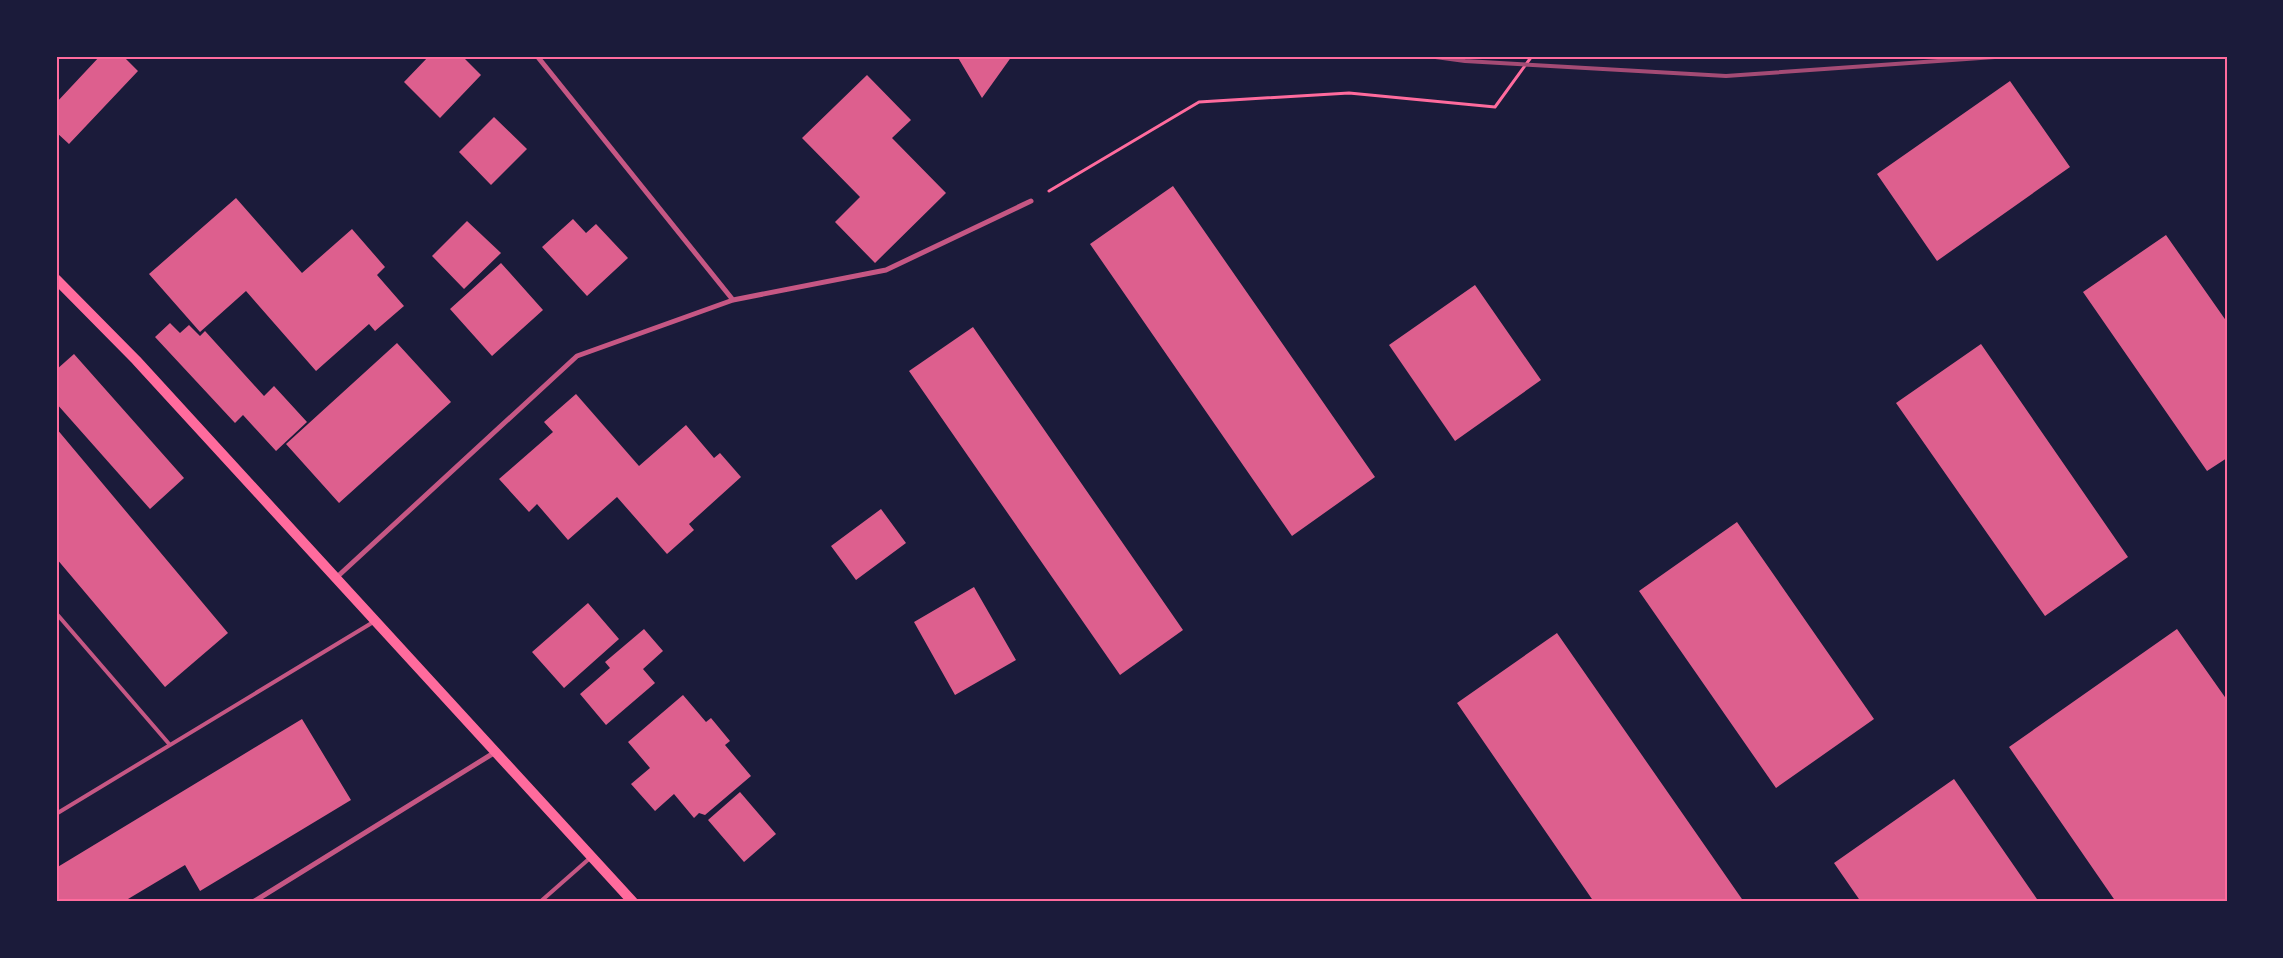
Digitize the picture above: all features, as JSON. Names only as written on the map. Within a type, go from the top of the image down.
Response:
[{"type":"main road","points":[[56,279],[136,360],[337,577],[633,902]]},
{"type":"street","points":[[537,56],[733,300]]},
{"type":"street","points":[[337,577],[577,356],[733,300],[886,270],[1031,201]]},
{"type":"street","points":[[253,902],[497,751]]},
{"type":"lane","points":[[56,613],[170,745]]},
{"type":"lane","points":[[56,814],[376,620]]},
{"type":"lane","points":[[540,902],[592,856]]},
{"type":"path","points":[[1031,201],[1199,102],[1349,93],[1495,107],[1532,56]]},
{"type":"building","points":[[100,56],[123,56],[138,71],[69,144],[56,132],[56,103]]},
{"type":"building","points":[[429,56],[462,56],[481,75],[440,118],[404,82]]},
{"type":"building","points":[[957,56],[1012,56],[982,98]]},
{"type":"building","points":[[867,75],[911,120],[892,138],[946,193],[875,263],[835,222],[860,197],[802,138]]},
{"type":"building","points":[[2010,81],[2070,167],[1937,261],[1877,174]]},
{"type":"building","points":[[494,117],[527,149],[491,185],[459,152]]},
{"type":"building","points":[[1173,186],[1375,477],[1292,536],[1090,244]]},
{"type":"building","points":[[236,198],[302,273],[352,229],[385,267],[377,275],[404,306],[375,331],[369,324],[316,371],[246,291],[200,332],[149,274]]},
{"type":"building","points":[[573,219],[586,233],[596,224],[628,258],[587,296],[542,247]]},
{"type":"building","points":[[467,221],[501,253],[464,289],[432,256]]},
{"type":"building","points":[[2166,235],[2227,322],[2227,458],[2207,471],[2083,292]]},
{"type":"building","points":[[501,263],[543,310],[492,356],[450,309]]},
{"type":"building","points":[[1475,285],[1541,380],[1455,441],[1389,345]]},
{"type":"building","points":[[170,323],[180,333],[189,325],[200,336],[205,331],[264,396],[274,386],[307,422],[276,451],[243,415],[235,423],[155,337]]},
{"type":"building","points":[[973,327],[1183,630],[1120,675],[909,371]]},
{"type":"building","points":[[397,343],[451,402],[339,503],[286,444]]},
{"type":"building","points":[[1981,344],[2128,557],[2045,616],[1896,403]]},
{"type":"building","points":[[74,354],[184,478],[150,509],[56,403],[56,370]]},
{"type":"building","points":[[576,394],[639,466],[686,425],[714,458],[720,453],[741,477],[689,524],[694,530],[667,554],[617,497],[568,540],[537,504],[529,512],[499,479],[553,432],[544,422]]},
{"type":"building","points":[[56,428],[228,633],[165,687],[56,558]]},
{"type":"building","points":[[881,509],[906,543],[856,580],[831,546]]},
{"type":"building","points":[[1737,522],[1874,719],[1776,788],[1639,591]]},
{"type":"building","points":[[974,587],[1016,660],[955,695],[914,622]]},
{"type":"building","points":[[588,603],[619,639],[564,688],[532,652]]},
{"type":"building","points":[[644,629],[663,651],[643,669],[655,683],[606,725],[580,694],[610,668],[605,662]]},
{"type":"building","points":[[2177,629],[2227,700],[2227,902],[2116,902],[2009,747]]},
{"type":"building","points":[[1557,633],[1744,902],[1594,902],[1457,703]]},
{"type":"building","points":[[683,695],[706,722],[711,718],[730,741],[725,745],[751,776],[705,815],[699,813],[694,818],[674,794],[655,811],[631,784],[650,768],[628,742]]},
{"type":"building","points":[[302,719],[351,800],[200,891],[185,865],[123,902],[56,902],[56,868]]},
{"type":"building","points":[[1954,779],[2039,902],[1861,902],[1834,863]]},
{"type":"building","points":[[740,792],[776,834],[744,862],[708,820]]},
{"type":"railway","points":[[1428,56],[1465,61],[1726,76],[2009,56]]}]
